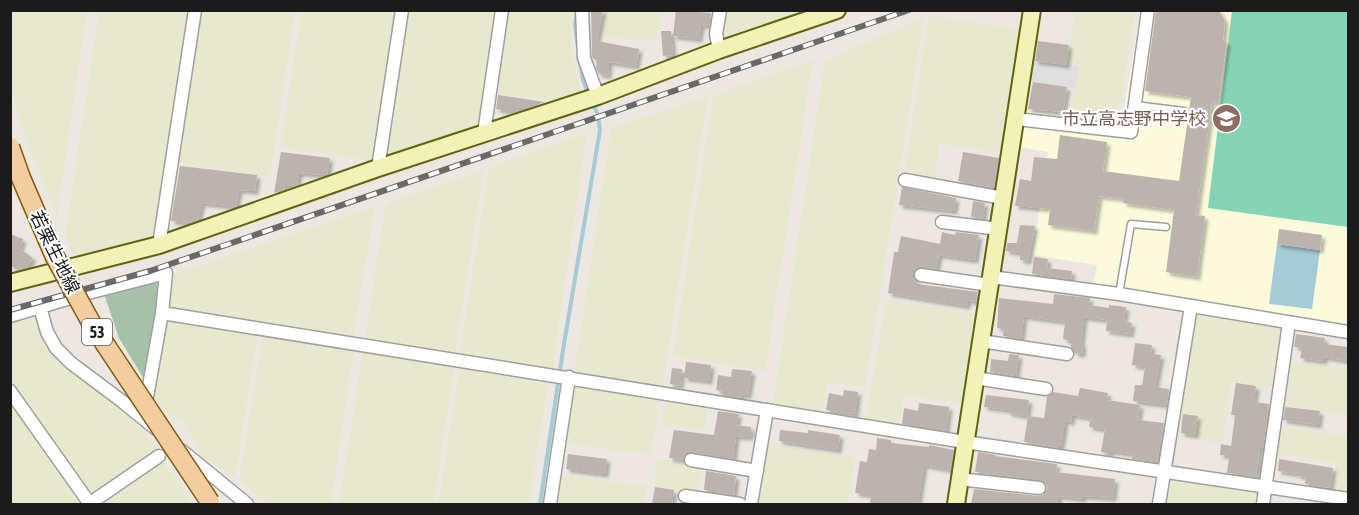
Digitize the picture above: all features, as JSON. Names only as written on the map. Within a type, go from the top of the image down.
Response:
[{"type":"main road","name":"若栗生地線","points":[[10,147],[55,257],[93,326],[210,502]]},
{"type":"street","points":[[159,245],[195,10]]},
{"type":"street","points":[[378,168],[402,10]]},
{"type":"street","points":[[484,133],[502,10]]},
{"type":"street","points":[[582,10],[584,58],[598,96]]},
{"type":"street","points":[[718,50],[716,34],[720,10]]},
{"type":"street","points":[[10,283],[159,245],[378,168],[598,96],[718,50],[837,10]]},
{"type":"street","points":[[956,504],[1032,10]]},
{"type":"street","points":[[1016,119],[1131,132],[1148,10]]},
{"type":"street","points":[[905,180],[1003,198]]},
{"type":"street","points":[[942,222],[999,229]]},
{"type":"street","points":[[10,316],[166,273],[162,313],[143,418]]},
{"type":"street","points":[[921,275],[1119,294],[1348,332]]},
{"type":"street","points":[[1160,504],[1191,306]]},
{"type":"street","points":[[40,307],[47,332],[56,348],[71,363],[143,418],[247,504]]},
{"type":"street","points":[[162,313],[965,442],[1348,499]]},
{"type":"street","points":[[1263,504],[1289,323]]},
{"type":"street","points":[[981,341],[1067,354]]},
{"type":"street","points":[[550,504],[569,377]]},
{"type":"street","points":[[975,378],[1046,389]]},
{"type":"street","points":[[10,391],[89,504],[159,456]]},
{"type":"street","points":[[752,504],[767,410]]},
{"type":"street","points":[[691,460],[757,471]]},
{"type":"street","points":[[959,479],[1039,488]]},
{"type":"street","points":[[685,496],[740,504]]},
{"type":"lane","points":[[1135,105],[1184,111]]},
{"type":"lane","points":[[1119,294],[1131,224],[1166,227]]},
{"type":"shaded area","points":[[10,11],[87,11],[57,217],[26,140],[11,90]]},
{"type":"shaded area","points":[[99,11],[190,11],[155,237],[123,248],[75,258],[65,236]]},
{"type":"shaded area","points":[[200,11],[295,11],[270,177],[176,163]]},
{"type":"shaded area","points":[[302,11],[398,11],[375,161],[280,148]]},
{"type":"shaded area","points":[[407,11],[497,11],[479,127],[385,158]]},
{"type":"shaded area","points":[[508,11],[571,11],[573,61],[581,90],[553,100],[495,94]]},
{"type":"shaded area","points":[[605,11],[662,11],[657,42],[601,36]]},
{"type":"shaded area","points":[[725,11],[794,11],[794,17],[722,41]]},
{"type":"shaded area","points":[[1075,11],[1135,11],[1117,120],[1071,114],[1079,67],[1066,64]]},
{"type":"shaded area","points":[[1140,11],[1348,11],[1348,325],[1093,287],[1097,265],[1033,255],[1048,152],[1019,147],[1024,111],[1122,124]]},
{"type":"shaded area","points":[[935,16],[1020,29],[1001,153],[939,143],[935,180],[904,176],[928,19]]},
{"type":"shaded area","points":[[924,18],[865,387],[827,382],[822,412],[773,404],[825,60]]},
{"type":"shaded area","points":[[813,60],[765,371],[673,357],[713,96]]},
{"type":"shaded area","points":[[1032,60],[1079,66],[1075,89],[1029,81]]},
{"type":"shaded area","points":[[708,97],[662,388],[574,374],[611,128]]},
{"type":"shaded area","points":[[587,132],[552,371],[459,356],[489,168]]},
{"type":"shaded area","points":[[484,170],[455,355],[364,343],[386,204]]},
{"type":"shaded area","points":[[375,207],[353,338],[169,310],[173,274]]},
{"type":"shaded area","points":[[152,278],[160,288],[144,379],[119,338],[103,291]]},
{"type":"shaded area","points":[[886,300],[976,314],[962,403],[904,395],[898,425],[866,419]]},
{"type":"shaded area","points":[[1196,313],[1277,326],[1283,332],[1273,388],[1231,383],[1222,443],[1177,436]]},
{"type":"shaded area","points":[[35,314],[48,348],[60,363],[134,419],[156,451],[90,496],[11,382],[10,321]]},
{"type":"shaded area","points":[[167,318],[258,333],[235,478],[203,456],[182,420],[172,419],[154,395]]},
{"type":"shaded area","points":[[263,334],[354,349],[331,504],[269,504],[239,481]]},
{"type":"shaded area","points":[[363,350],[455,364],[434,504],[339,504]]},
{"type":"shaded area","points":[[1291,361],[1348,368],[1348,415],[1285,407]]},
{"type":"shaded area","points":[[460,365],[549,378],[529,504],[438,504]]},
{"type":"shaded area","points":[[575,383],[660,396],[651,455],[566,443]]},
{"type":"shaded area","points":[[666,397],[709,405],[704,430],[662,426]]},
{"type":"shaded area","points":[[11,402],[80,503],[11,504]]},
{"type":"shaded area","points":[[1282,427],[1348,436],[1348,495],[1331,492],[1336,463],[1278,454]]},
{"type":"shaded area","points":[[767,444],[855,458],[848,504],[757,504]]},
{"type":"shaded area","points":[[658,459],[703,465],[698,493],[653,488]]},
{"type":"shaded area","points":[[163,461],[192,504],[98,504]]},
{"type":"shaded area","points":[[562,475],[647,486],[644,504],[557,504]]},
{"type":"shaded area","points":[[1170,476],[1259,490],[1256,504],[1165,504]]},
{"type":"green space","points":[[1232,11],[1348,11],[1348,227],[1208,208]]},
{"type":"water","points":[[1277,244],[1320,250],[1312,309],[1269,304]]},
{"type":"building","points":[[591,10],[603,10],[597,41],[639,49],[636,66],[609,62],[608,76],[599,74],[596,68],[597,60],[592,56]]},
{"type":"building","points":[[676,10],[711,13],[709,26],[701,25],[699,39],[673,36]]},
{"type":"building","points":[[1156,10],[1219,10],[1225,21],[1223,41],[1227,42],[1218,103],[1212,102],[1196,215],[1205,216],[1197,277],[1166,272],[1174,210],[1123,203],[1124,199],[1099,196],[1094,231],[1048,225],[1050,209],[1015,206],[1020,179],[1031,181],[1034,157],[1057,159],[1060,135],[1107,142],[1103,171],[1179,181],[1191,97],[1145,91]]},
{"type":"building","points":[[661,31],[671,31],[673,55],[663,56]]},
{"type":"building","points":[[1038,41],[1069,45],[1066,65],[1035,61]]},
{"type":"building","points":[[1033,82],[1067,87],[1063,112],[1028,109]]},
{"type":"building","points":[[498,95],[545,102],[528,108],[519,107],[518,111],[514,112],[496,109]]},
{"type":"building","points":[[281,152],[330,158],[327,175],[299,173],[297,185],[285,186],[284,190],[274,193]]},
{"type":"building","points":[[963,152],[999,158],[994,188],[958,181]]},
{"type":"building","points":[[180,166],[257,175],[255,191],[239,190],[236,207],[202,203],[198,220],[189,223],[171,221]]},
{"type":"building","points":[[902,187],[956,198],[954,211],[899,205]]},
{"type":"building","points":[[973,201],[985,203],[983,219],[971,217]]},
{"type":"building","points":[[1020,225],[1035,226],[1028,261],[1020,260],[1020,253],[1006,251],[1007,243],[1017,243]]},
{"type":"building","points":[[1279,229],[1322,235],[1320,250],[1277,244]]},
{"type":"building","points":[[942,232],[955,235],[956,232],[979,235],[975,260],[939,255],[936,269],[920,266],[913,273],[914,279],[918,284],[978,292],[976,302],[968,300],[967,306],[888,293],[894,252],[898,252],[901,236],[940,244]]},
{"type":"building","points":[[10,234],[23,239],[20,249],[33,258],[26,268],[18,270],[10,265]]},
{"type":"building","points":[[1034,257],[1048,259],[1047,268],[1072,271],[1071,279],[1032,274]]},
{"type":"building","points":[[1054,294],[1090,298],[1089,305],[1109,308],[1109,305],[1126,307],[1124,321],[1132,323],[1130,334],[1106,331],[1107,320],[1084,317],[1082,354],[1075,353],[1071,347],[1071,341],[1063,339],[1065,322],[1024,316],[1021,339],[1003,336],[1004,329],[997,328],[999,298],[1053,304]]},
{"type":"building","points":[[1296,334],[1325,338],[1324,344],[1348,347],[1348,361],[1324,357],[1324,361],[1300,358],[1302,348],[1294,347]]},
{"type":"building","points":[[1135,343],[1152,345],[1151,354],[1161,355],[1155,387],[1169,389],[1167,405],[1133,401],[1135,385],[1142,385],[1145,367],[1132,365]]},
{"type":"building","points":[[1009,354],[1019,355],[1016,376],[990,372],[991,359],[1008,361]]},
{"type":"building","points":[[686,362],[711,365],[709,381],[684,378]]},
{"type":"building","points":[[672,368],[682,369],[680,386],[670,384]]},
{"type":"building","points":[[732,369],[752,371],[748,395],[742,394],[741,398],[721,394],[722,391],[716,390],[718,375],[731,377]]},
{"type":"building","points":[[1236,383],[1256,386],[1254,402],[1269,404],[1263,448],[1260,448],[1256,477],[1227,473],[1229,456],[1220,455],[1221,444],[1231,446],[1235,415],[1231,415]]},
{"type":"building","points":[[1080,388],[1108,393],[1107,400],[1140,405],[1138,420],[1164,423],[1157,462],[1132,459],[1133,454],[1101,452],[1105,429],[1089,427],[1091,418],[1072,415],[1071,422],[1065,421],[1059,448],[1024,442],[1028,416],[1044,418],[1047,397],[1053,392],[1078,396]]},
{"type":"building","points":[[844,390],[858,392],[855,414],[826,410],[829,393],[843,396]]},
{"type":"building","points":[[986,395],[1029,400],[1027,416],[1008,413],[1008,410],[984,407]]},
{"type":"building","points":[[919,403],[949,407],[946,431],[902,424],[904,408],[918,411]]},
{"type":"building","points":[[1285,407],[1320,411],[1318,425],[1283,420]]},
{"type":"building","points":[[718,411],[739,414],[736,425],[751,427],[750,437],[736,436],[733,459],[687,451],[683,460],[669,458],[674,430],[714,435]]},
{"type":"building","points":[[1183,414],[1198,416],[1195,435],[1181,433]]},
{"type":"building","points":[[780,430],[808,433],[808,430],[840,435],[838,450],[779,441]]},
{"type":"building","points":[[877,438],[891,440],[891,443],[929,447],[929,445],[954,450],[951,470],[924,465],[918,504],[870,504],[871,495],[855,493],[860,461],[867,462],[869,449],[876,450]]},
{"type":"building","points":[[978,452],[1057,464],[1056,472],[1115,479],[1113,498],[1083,496],[1083,499],[1059,496],[1057,504],[971,504],[974,489],[1038,496],[1043,495],[1047,489],[1046,484],[1040,480],[975,472]]},
{"type":"building","points":[[568,454],[607,459],[605,474],[566,469]]},
{"type":"building","points":[[1279,459],[1333,468],[1330,488],[1305,484],[1306,477],[1278,471]]},
{"type":"building","points":[[706,471],[736,476],[734,495],[704,490]]},
{"type":"building","points":[[655,487],[674,490],[672,504],[652,504]]},
{"type":"waterway","points":[[577,11],[575,25],[578,48]]},
{"type":"waterway","points":[[580,62],[583,80],[589,95]]},
{"type":"waterway","points":[[540,504],[600,130],[598,115],[592,102]]},
{"type":"railway","points":[[10,310],[150,271],[909,10]]},
{"type":"place","name":"市立高志野中学校","points":[[1227,118]]}]
